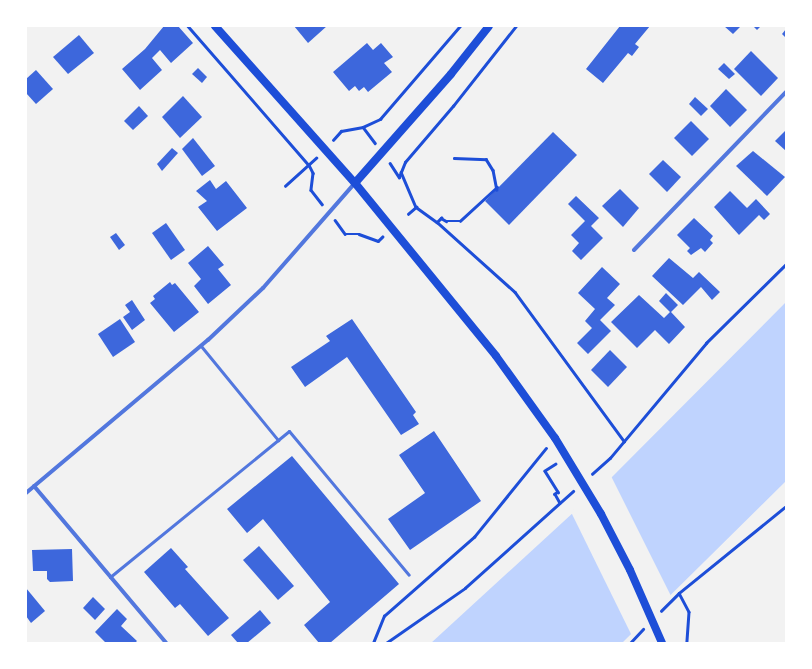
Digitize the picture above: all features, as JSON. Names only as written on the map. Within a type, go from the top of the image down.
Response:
[{"type":"main road","points":[[215,26],[355,182],[483,337],[555,438],[616,542],[662,643]]},
{"type":"main road","points":[[355,182],[451,74],[490,26]]},
{"type":"street","points":[[634,250],[786,92]]},
{"type":"street","points":[[26,493],[201,346],[263,288],[330,214],[355,182]]},
{"type":"street","points":[[34,486],[166,643]]},
{"type":"lane","points":[[201,346],[278,440]]},
{"type":"lane","points":[[110,577],[289,431],[409,575]]},
{"type":"path","points":[[188,26],[309,165],[313,173],[311,190],[345,234],[359,234],[378,241],[392,228]]},
{"type":"path","points":[[341,131],[363,127],[380,119],[460,26]]},
{"type":"path","points":[[399,177],[404,162],[516,26]]},
{"type":"path","points":[[437,222],[441,218],[446,221],[460,222],[497,189],[493,170],[486,159],[454,158]]},
{"type":"path","points":[[285,186],[309,165]]},
{"type":"path","points":[[401,172],[416,207],[437,222],[515,292],[624,441]]},
{"type":"path","points":[[408,214],[416,207]]},
{"type":"path","points":[[588,478],[624,441],[706,343],[786,264]]},
{"type":"path","points":[[373,643],[384,616],[474,537],[555,438]]},
{"type":"path","points":[[545,471],[558,492],[555,494],[560,503]]},
{"type":"path","points":[[386,643],[465,588],[577,488]]},
{"type":"path","points":[[657,615],[679,592],[786,506]]},
{"type":"path","points":[[679,592],[689,612],[687,643]]},
{"type":"path","points":[[630,643],[646,626]]},
{"type":"water","points":[[786,302],[786,481],[622,643],[431,643],[611,478]]},
{"type":"pier","points":[[611,476],[671,596],[632,636],[571,512]]},
{"type":"building","points":[[164,26],[178,26],[193,43],[171,63],[160,50],[152,58],[162,70],[140,90],[122,69],[145,49]]},
{"type":"building","points":[[294,26],[327,26],[308,43]]},
{"type":"building","points":[[620,26],[650,26],[635,44],[639,47],[632,56],[628,53],[603,83],[586,69]]},
{"type":"building","points":[[724,26],[741,26],[733,34]]},
{"type":"building","points":[[753,26],[761,26],[757,30]]},
{"type":"building","points":[[786,29],[786,38],[782,34]]},
{"type":"building","points":[[79,35],[94,53],[68,74],[53,57]]},
{"type":"building","points":[[367,43],[373,50],[381,43],[393,57],[384,63],[392,72],[368,92],[364,87],[359,91],[355,86],[349,91],[333,72]]},
{"type":"building","points":[[751,51],[778,78],[761,96],[734,69]]},
{"type":"building","points":[[724,63],[735,74],[729,79],[718,69]]},
{"type":"building","points":[[198,68],[207,77],[202,83],[192,74]]},
{"type":"building","points":[[36,70],[53,89],[36,104],[26,93],[26,79]]},
{"type":"building","points":[[726,89],[747,110],[730,127],[710,106]]},
{"type":"building","points":[[183,96],[202,117],[180,138],[162,117]]},
{"type":"building","points":[[695,97],[708,109],[701,116],[689,104]]},
{"type":"building","points":[[139,106],[148,116],[133,130],[124,121]]},
{"type":"building","points":[[691,121],[709,139],[692,156],[674,138]]},
{"type":"building","points":[[786,130],[786,151],[775,141]]},
{"type":"building","points":[[553,132],[577,155],[509,225],[485,201]]},
{"type":"building","points":[[193,138],[215,166],[202,176],[182,149]]},
{"type":"building","points":[[172,148],[178,153],[162,171],[157,164]]},
{"type":"building","points":[[753,151],[785,177],[767,196],[736,166]]},
{"type":"building","points":[[663,160],[681,177],[667,192],[649,174]]},
{"type":"building","points":[[210,180],[216,189],[226,181],[247,208],[217,231],[198,207],[207,201],[196,191]]},
{"type":"building","points":[[620,189],[639,208],[623,227],[602,206]]},
{"type":"building","points":[[730,191],[747,208],[756,199],[770,214],[764,220],[759,215],[739,235],[714,207]]},
{"type":"building","points":[[576,196],[599,218],[591,226],[603,238],[581,260],[572,251],[579,243],[571,235],[585,221],[568,204]]},
{"type":"building","points":[[694,218],[713,236],[710,240],[713,243],[705,252],[701,248],[691,255],[687,251],[690,248],[677,235]]},
{"type":"building","points":[[166,223],[185,250],[171,260],[152,233]]},
{"type":"building","points":[[116,233],[125,245],[119,250],[110,237]]},
{"type":"building","points":[[208,246],[224,265],[218,269],[231,285],[208,304],[194,286],[201,279],[188,263]]},
{"type":"building","points":[[669,258],[693,278],[699,272],[720,292],[712,300],[701,287],[683,305],[652,276]]},
{"type":"building","points":[[602,267],[620,284],[607,298],[615,305],[600,320],[611,331],[588,354],[577,343],[592,328],[585,321],[595,309],[578,293]]},
{"type":"building","points":[[170,282],[172,285],[175,283],[199,312],[174,332],[150,303],[155,299],[153,296]]},
{"type":"building","points":[[666,293],[678,305],[671,312],[685,327],[669,344],[655,330],[637,348],[611,322],[639,295],[664,318],[670,312],[659,301]]},
{"type":"building","points":[[132,300],[145,320],[132,330],[123,317],[130,312],[125,305]]},
{"type":"building","points":[[120,319],[135,342],[113,357],[98,334]]},
{"type":"building","points":[[352,319],[416,412],[413,415],[419,424],[401,435],[347,357],[305,387],[291,367],[330,341],[326,336]]},
{"type":"building","points":[[610,350],[627,367],[608,387],[591,370]]},
{"type":"building","points":[[434,431],[481,501],[410,550],[388,519],[425,493],[399,455]]},
{"type":"building","points":[[292,456],[399,584],[330,643],[319,643],[304,625],[330,602],[263,519],[247,533],[227,509]]},
{"type":"building","points":[[259,546],[294,586],[278,600],[243,560]]},
{"type":"building","points":[[171,548],[188,567],[185,569],[229,618],[208,636],[180,604],[175,608],[144,572]]},
{"type":"building","points":[[72,549],[73,581],[50,582],[47,579],[47,571],[33,571],[32,550]]},
{"type":"building","points":[[26,588],[45,611],[31,623],[26,616]]},
{"type":"building","points":[[93,597],[105,609],[95,620],[83,608]]},
{"type":"building","points":[[117,609],[127,619],[121,626],[137,641],[135,643],[106,643],[95,632]]},
{"type":"building","points":[[260,610],[271,623],[247,643],[238,643],[231,635]]}]
